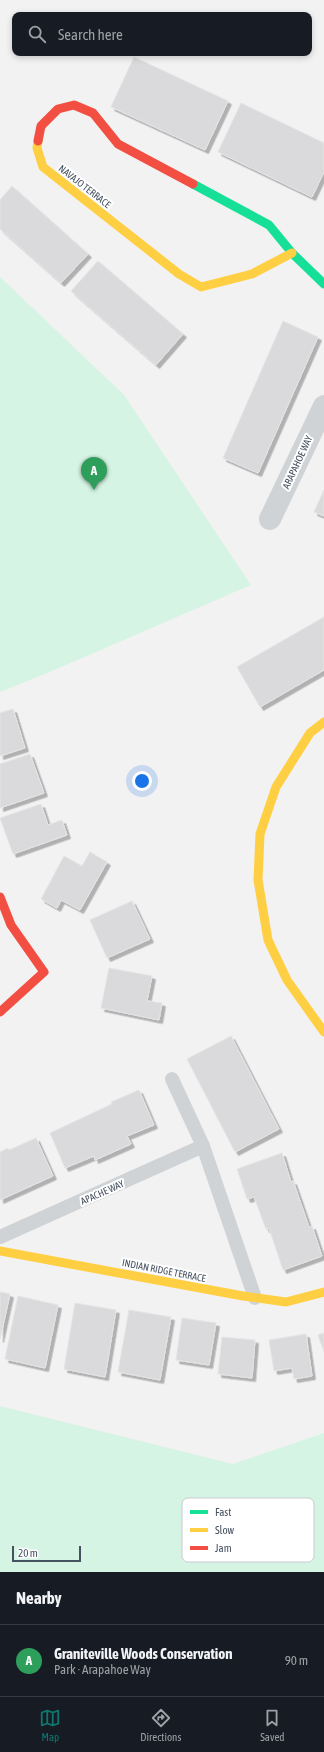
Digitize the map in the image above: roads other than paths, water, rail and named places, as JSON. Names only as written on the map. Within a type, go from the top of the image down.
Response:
[{"type":"street","name":"NAVAJO TERRACE","points":[[292,254],[252,274],[201,287],[179,274],[43,167],[37,148],[41,126],[58,109],[74,105],[92,113],[118,144],[269,225],[292,254],[324,284]]},
{"type":"street","name":"ARAPAHOE WAY","points":[[270,519],[324,406]]},
{"type":"street","points":[[324,722],[310,733],[276,787],[260,834],[258,880],[260,903],[268,940],[287,980],[324,1032]]},
{"type":"street","points":[[0,897],[11,925],[44,972],[0,1012]]},
{"type":"street","name":"INDIAN RIDGE TERRACE","points":[[0,1251],[255,1298],[286,1302],[324,1292]]},
{"type":"lane","points":[[172,1079],[204,1146],[255,1298]]},
{"type":"lane","name":"APACHE WAY","points":[[0,1237],[204,1146]]},
{"type":"place","name":"Graniteville Woods Conservation","points":[[94,490]]}]
